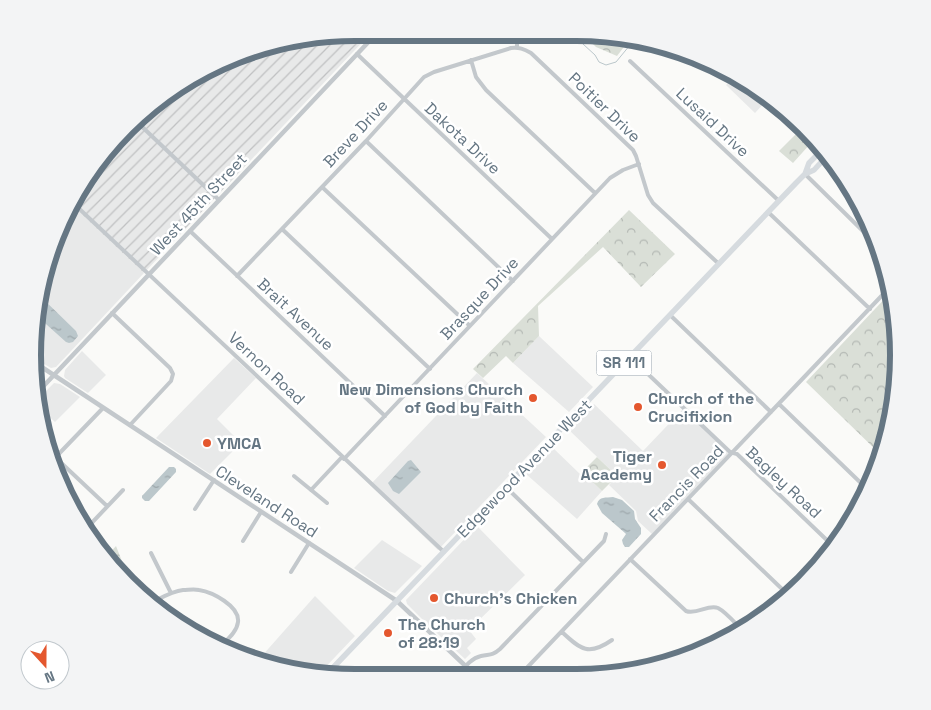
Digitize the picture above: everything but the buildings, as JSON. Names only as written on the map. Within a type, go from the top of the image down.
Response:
[{"type":"main road","name":"Edgewood Avenue West","points":[[333,668],[779,201],[804,174],[809,163],[817,155]]},
{"type":"main road","name":"Edgewood Avenue West","points":[[804,174],[814,170],[822,161]]},
{"type":"street","name":"West 45th Street","points":[[43,386],[369,41]]},
{"type":"street","points":[[517,41],[517,47]]},
{"type":"street","name":"Breve Drive","points":[[237,276],[429,74],[517,47]]},
{"type":"street","name":"Poitier Drive","points":[[517,47],[531,53],[633,150],[648,195],[653,203],[718,264]]},
{"type":"street","name":"Dakota Drive","points":[[357,54],[552,239]]},
{"type":"street","points":[[471,60],[476,76],[486,90],[595,193]]},
{"type":"street","name":"Lusaid Drive","points":[[630,61],[779,201]]},
{"type":"street","points":[[141,126],[219,200]]},
{"type":"street","points":[[366,141],[513,281]]},
{"type":"street","name":"Brasque Drive","points":[[311,490],[385,416],[610,178],[638,164]]},
{"type":"street","points":[[804,174],[864,232]]},
{"type":"street","points":[[322,187],[470,326]]},
{"type":"street","name":"Vernon Road","points":[[78,208],[444,552]]},
{"type":"street","points":[[768,212],[870,309]]},
{"type":"street","points":[[282,229],[430,369]]},
{"type":"street","name":"Brait Avenue","points":[[190,231],[385,416]]},
{"type":"street","name":"Francis Road","points":[[526,669],[884,294]]},
{"type":"street","points":[[112,314],[170,368],[173,374],[171,381],[130,425]]},
{"type":"street","points":[[670,315],[771,412]]},
{"type":"street","name":"Bagley Road","points":[[630,356],[730,452],[737,454],[828,541]]},
{"type":"street","name":"Cleveland Road","points":[[42,367],[397,601],[469,669]]},
{"type":"street","points":[[779,404],[862,484]]},
{"type":"street","points":[[58,456],[103,408]]},
{"type":"street","points":[[60,462],[107,506]]},
{"type":"street","points":[[294,476],[327,503]]},
{"type":"street","points":[[195,509],[214,480]]},
{"type":"street","points":[[504,488],[511,492],[583,562]]},
{"type":"street","points":[[91,524],[123,490]]},
{"type":"street","points":[[688,499],[783,591]]},
{"type":"street","points":[[243,541],[261,512]]},
{"type":"street","points":[[463,669],[475,658],[495,654],[500,650],[604,541],[606,534]]},
{"type":"street","points":[[291,572],[309,543]]},
{"type":"street","points":[[151,553],[171,593]]},
{"type":"street","points":[[630,560],[686,611],[694,612],[710,607],[718,608],[736,625]]},
{"type":"street","points":[[158,599],[182,590],[198,590],[212,593],[227,602],[235,611],[239,620],[236,630],[226,641]]},
{"type":"street","points":[[562,632],[577,646],[588,649],[602,647],[612,640]]},
{"type":"shaded area","points":[[363,41],[144,273],[77,210],[106,164],[133,133],[181,94],[198,83],[235,65],[294,47],[334,42]]},
{"type":"shaded area","points":[[730,81],[764,104],[755,113],[726,85]]},
{"type":"shaded area","points":[[77,209],[144,273],[56,367],[51,368],[41,362],[44,314],[47,294],[58,254],[65,236],[70,230],[68,228]]},
{"type":"shaded area","points":[[539,336],[593,387],[569,412],[513,363]]},
{"type":"shaded area","points":[[82,351],[106,375],[88,393],[64,376],[65,370]]},
{"type":"shaded area","points":[[234,358],[256,378],[217,419],[241,443],[210,474],[156,438]]},
{"type":"shaded area","points":[[477,373],[546,437],[438,550],[370,485]]},
{"type":"shaded area","points":[[54,383],[60,384],[80,397],[55,422],[47,414],[44,393]]},
{"type":"shaded area","name":"Tiger Academy","points":[[594,404],[643,451],[683,409],[729,454],[652,534],[638,521],[636,511],[609,485],[617,476],[569,430]]},
{"type":"shaded area","points":[[552,447],[580,474],[582,472],[602,491],[577,519],[526,474]]},
{"type":"shaded area","points":[[477,526],[525,575],[469,630],[476,639],[467,648],[471,653],[465,659],[407,604],[406,600]]},
{"type":"shaded area","points":[[382,540],[422,566],[395,593],[388,591],[354,568]]},
{"type":"shaded area","points":[[315,596],[355,636],[325,667],[294,663],[263,655]]},
{"type":"green space","points":[[591,42],[625,45],[617,56],[596,47]]},
{"type":"green space","points":[[797,133],[809,145],[793,163],[779,151]]},
{"type":"green space","points":[[629,210],[675,254],[641,287],[603,247],[538,306],[539,336],[513,363],[506,356],[483,378],[473,369]]},
{"type":"green space","points":[[885,299],[889,334],[889,376],[884,416],[875,449],[806,382]]},
{"type":"green space","points":[[597,457],[617,476],[602,491],[582,472]]},
{"type":"green space","points":[[116,546],[125,568],[119,562],[111,552]]},
{"type":"water","points":[[46,302],[76,331],[78,336],[73,342],[66,342],[43,322]]},
{"type":"water","points":[[411,460],[421,472],[399,494],[393,491],[388,483]]},
{"type":"water","points":[[169,467],[174,467],[176,472],[149,501],[145,501],[142,496]]},
{"type":"water","points":[[613,497],[622,500],[634,511],[635,519],[641,528],[641,534],[629,547],[625,547],[622,540],[626,534],[602,513],[597,504],[601,499]]},
{"type":"waterway","points":[[580,41],[595,55],[599,62],[606,65],[616,62],[629,46]]},
{"type":"place","name":"New Dimensions Church of God by Faith","points":[[533,398]]},
{"type":"place","name":"Church of the Crucifixion","points":[[638,407]]},
{"type":"place","name":"YMCA","points":[[207,443]]},
{"type":"place","name":"Tiger Academy","points":[[662,465]]},
{"type":"place","name":"Church's Chicken","points":[[434,598]]},
{"type":"place","name":"The Church of 28:19","points":[[388,633]]}]
